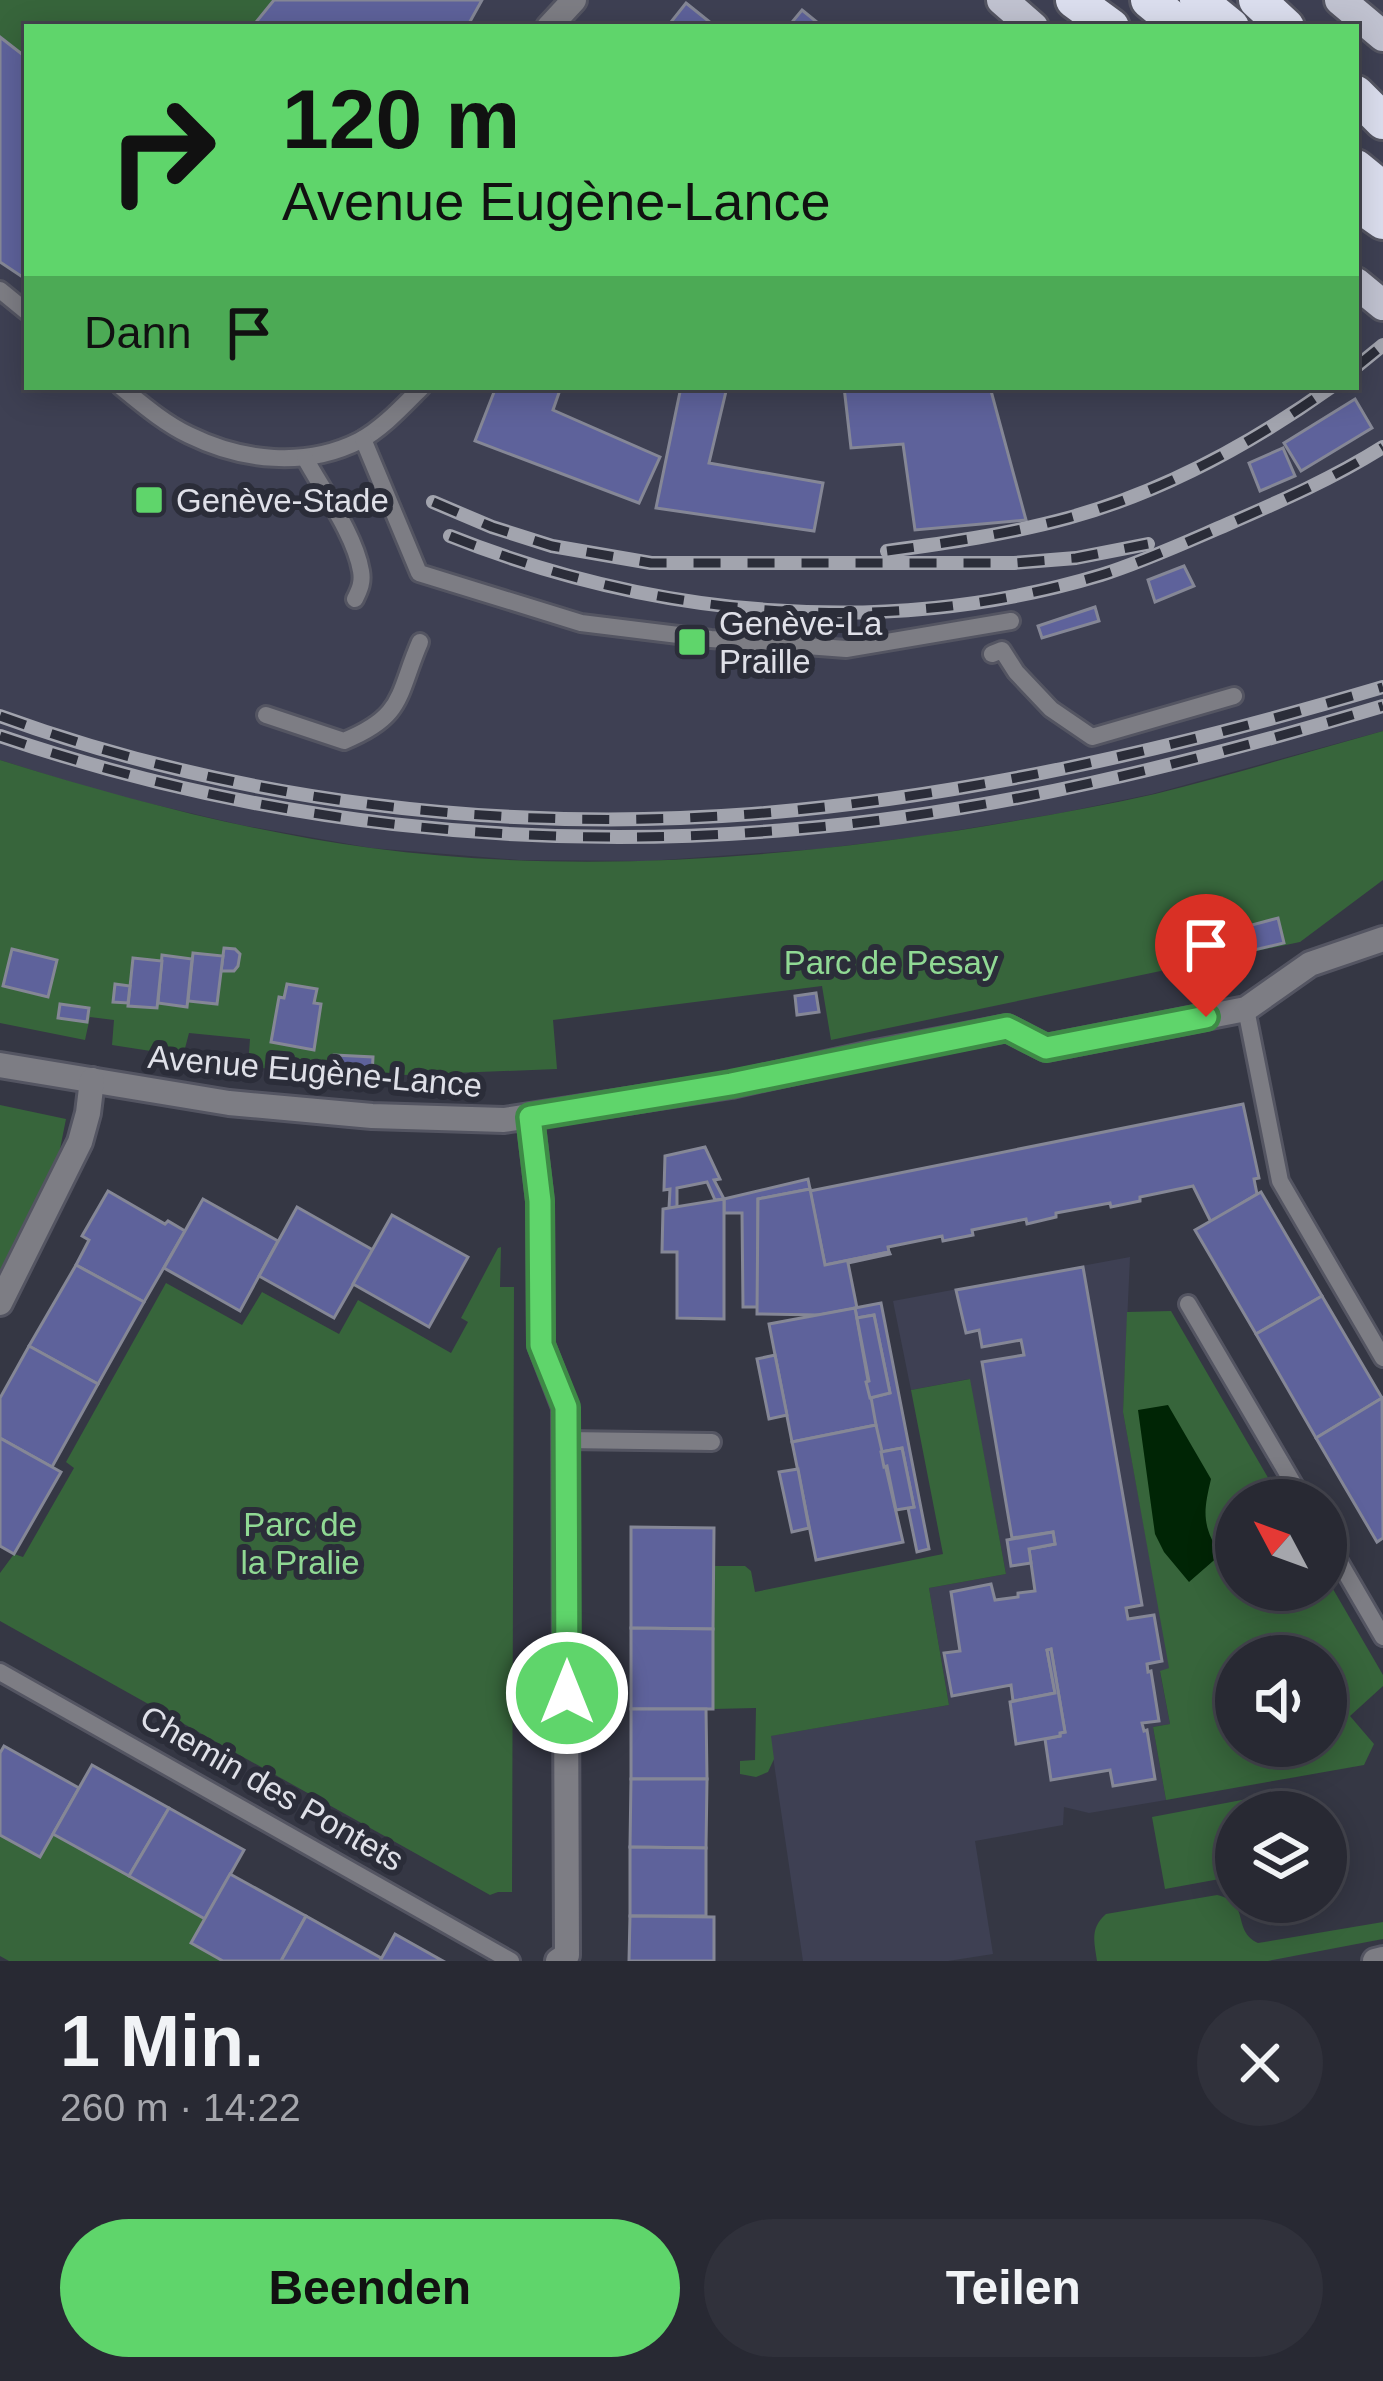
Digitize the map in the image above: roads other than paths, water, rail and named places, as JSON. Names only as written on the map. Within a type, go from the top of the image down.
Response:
[{"type":"highway","points":[[1074,0],[1107,24]]},
{"type":"highway","points":[[1149,0],[1178,24]]},
{"type":"highway","points":[[1198,0],[1228,24]]},
{"type":"highway","points":[[1257,0],[1283,24]]},
{"type":"highway","points":[[1359,97],[1383,121]]},
{"type":"highway","points":[[1359,170],[1383,190]]},
{"type":"main road","points":[[1002,0],[1030,24]]},
{"type":"main road","points":[[1340,0],[1383,36]]},
{"type":"main road","points":[[1359,285],[1383,305]]},
{"type":"street","points":[[552,24],[574,0]]},
{"type":"street","name":"Avenue Eugène-Lance","points":[[0,1065],[229,1103],[372,1116],[504,1120],[731,1084],[1007,1028],[1046,1048],[1246,1009],[1310,964],[1383,939]]},
{"type":"street","points":[[0,1303],[80,1142],[92,1080]]},
{"type":"street","points":[[530,1117],[540,1201],[541,1345],[566,1407],[567,1955],[558,1961]]},
{"type":"lane","points":[[0,290],[24,310]]},
{"type":"lane","points":[[125,390],[187,434],[248,455],[282,459],[332,452],[363,440],[419,390]]},
{"type":"lane","points":[[363,440],[419,572],[581,623],[846,649],[1011,621]]},
{"type":"lane","points":[[305,458],[354,548],[362,572],[355,599]]},
{"type":"lane","points":[[266,715],[344,741],[356,736],[394,710],[420,642]]},
{"type":"lane","points":[[992,654],[1002,650],[1051,709],[1092,737],[1234,696]]},
{"type":"lane","points":[[1246,1009],[1280,1180],[1383,1358]]},
{"type":"lane","points":[[1188,1304],[1291,1479]]},
{"type":"lane","points":[[566,1440],[712,1442]]},
{"type":"lane","points":[[1347,1575],[1383,1637]]},
{"type":"lane","name":"Chemin des Pontets","points":[[0,1672],[511,1961]]},
{"type":"railway","points":[[1359,365],[1383,345]]},
{"type":"railway","points":[[887,551],[1023,529],[1138,495],[1238,447],[1327,390]]},
{"type":"railway","points":[[450,536],[609,586],[690,601],[772,610],[938,607],[1020,595],[1117,570],[1287,498],[1383,447]]},
{"type":"railway","points":[[433,502],[552,546],[651,563],[1014,563],[1076,558],[1148,544]]},
{"type":"railway","points":[[0,716],[90,746],[276,790],[466,814],[657,819],[832,806],[992,782],[1150,750],[1383,687]]},
{"type":"railway","points":[[0,736],[195,791],[294,810],[494,833],[696,835],[871,821],[1020,798],[1239,747],[1383,706]]},
{"type":"place","name":"Genève-Stade","points":[[149,500]]},
{"type":"place","name":"Genève-La Praille","points":[[692,642]]},
{"type":"park label","name":"Parc de Pesay","points":[[891,962]]},
{"type":"park label","name":"Parc de la Pralie","points":[[300,1543]]}]
